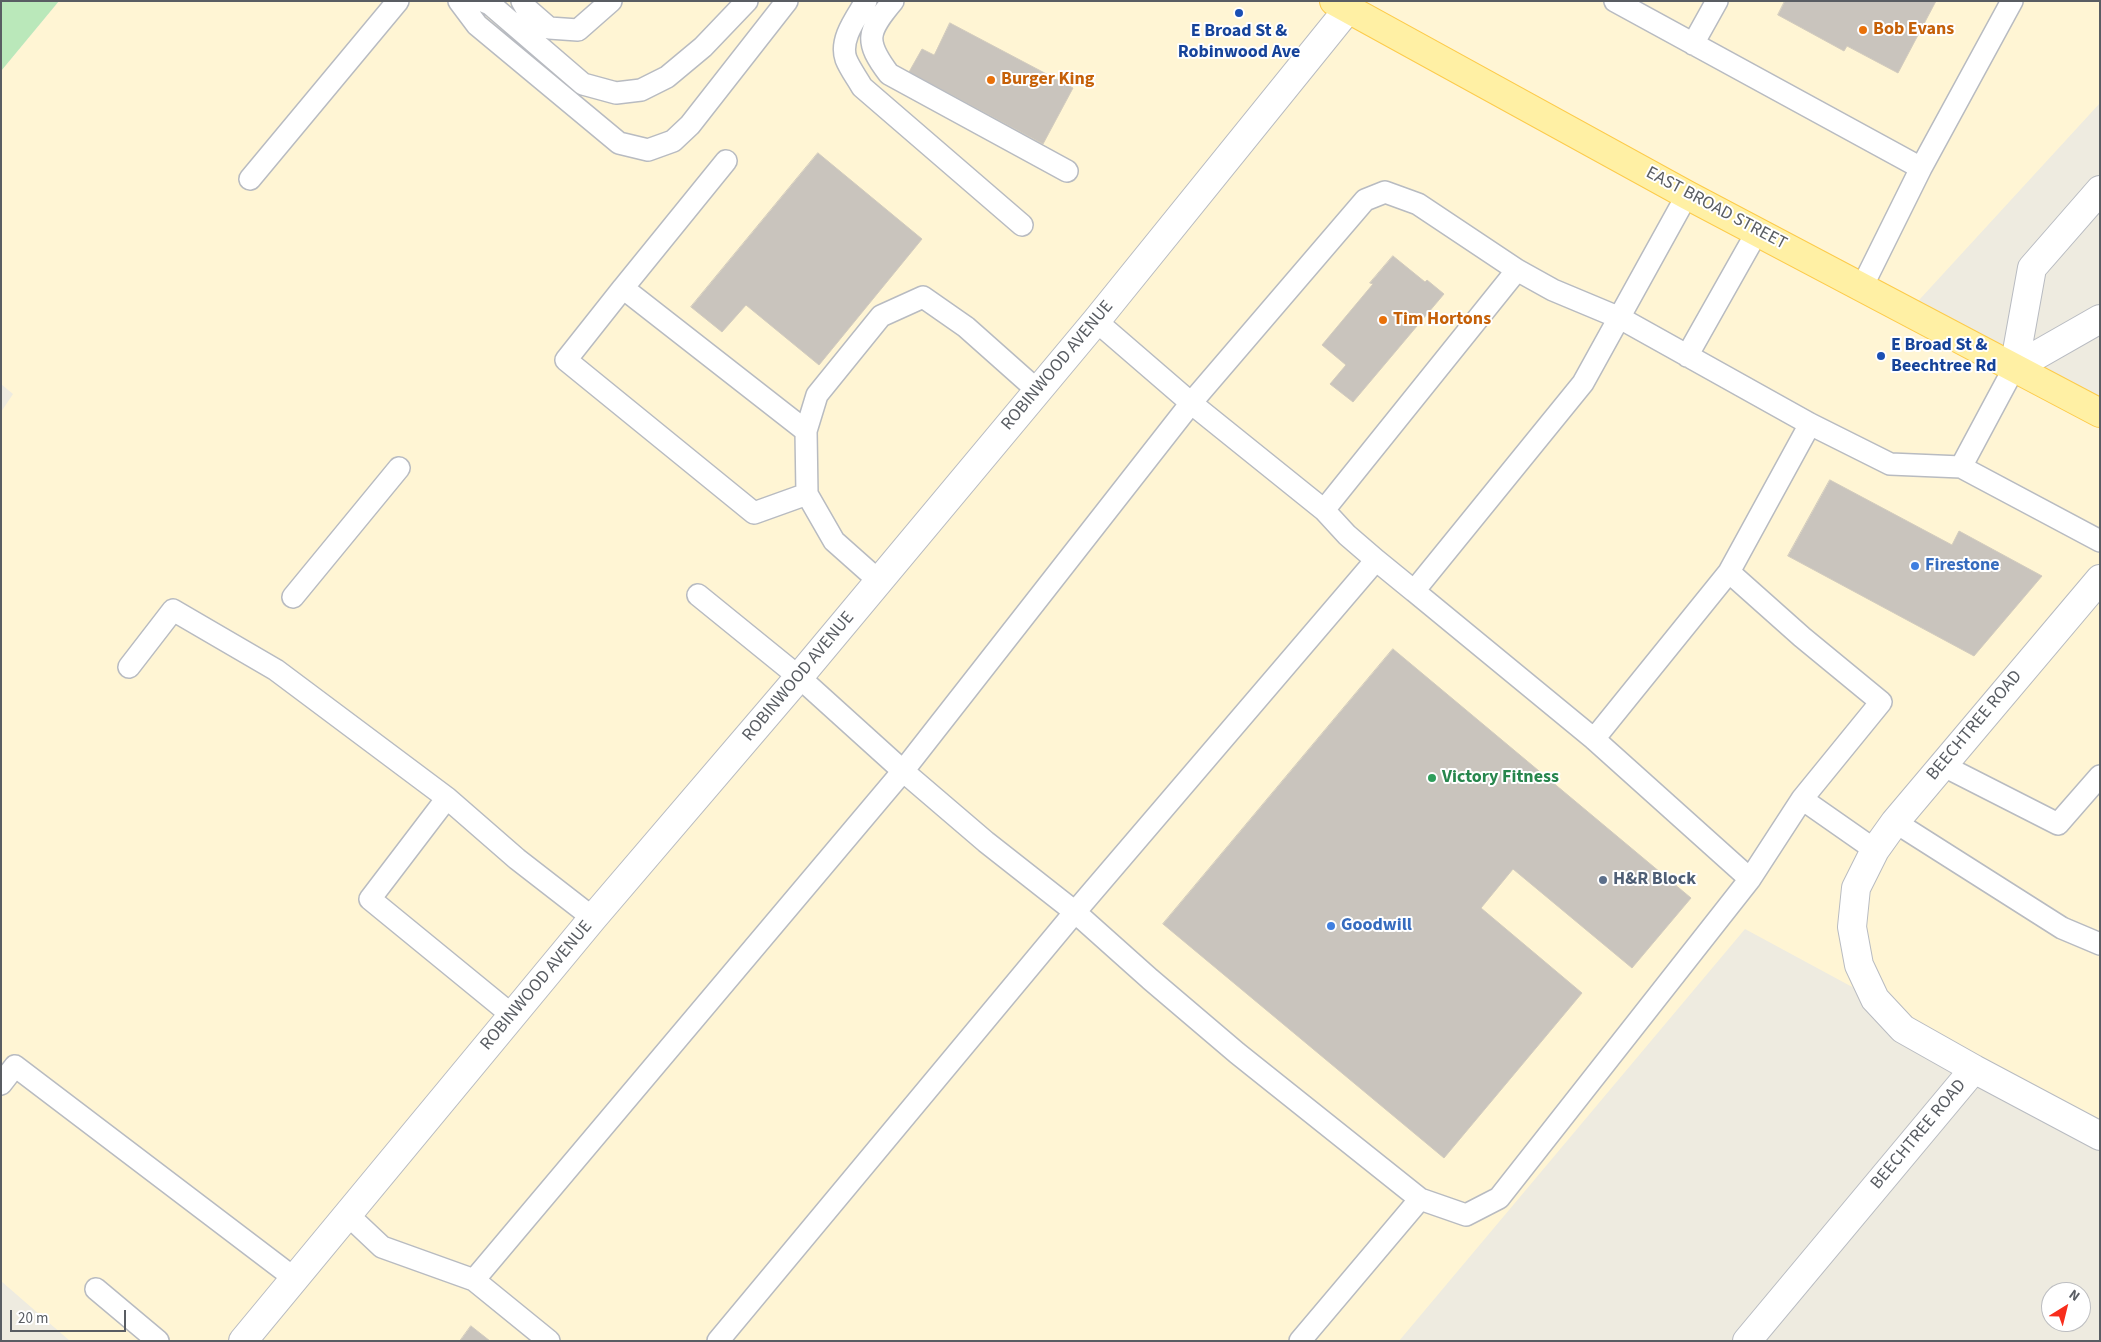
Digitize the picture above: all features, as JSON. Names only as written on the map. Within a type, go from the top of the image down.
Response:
[{"type":"main road","name":"EAST BROAD STREET","points":[[1345,4],[1687,195],[2100,413]]},
{"type":"street","name":"ROBINWOOD AVENUE","points":[[243,1341],[593,918],[648,857],[1096,321],[1345,4]]},
{"type":"street","points":[[2014,368],[2032,268],[2100,190]]},
{"type":"street","points":[[2014,368],[2100,319]]},
{"type":"street","name":"BEECHTREE ROAD","points":[[1747,1341],[1974,1069],[1903,1029],[1875,999],[1859,965],[1852,927],[1856,888],[1875,850],[1895,822],[2100,579]]},
{"type":"street","points":[[1974,1069],[2100,1136]]},
{"type":"lane","points":[[250,179],[398,1]]},
{"type":"lane","points":[[459,1],[477,25],[619,143],[648,150],[673,141],[690,125],[787,1]]},
{"type":"lane","points":[[483,1],[490,4],[583,84],[616,93],[641,90],[667,77],[703,47],[747,1]]},
{"type":"lane","points":[[522,1],[526,8],[549,28],[578,30],[611,1]]},
{"type":"lane","points":[[866,1],[850,28],[845,42],[846,58],[862,87],[1022,225]]},
{"type":"lane","points":[[893,1],[875,22],[871,42],[879,60],[889,74],[1067,171]]},
{"type":"lane","points":[[1615,1],[1921,168]]},
{"type":"lane","points":[[1693,44],[1717,1]]},
{"type":"lane","points":[[1862,287],[1921,168],[2012,1]]},
{"type":"lane","points":[[726,161],[566,360],[754,513],[807,494]]},
{"type":"lane","points":[[474,1280],[903,771],[1191,403],[1365,200],[1385,192],[1418,204],[1517,270],[1553,290],[1620,318],[1810,424],[1890,464],[1961,467],[2100,541]]},
{"type":"lane","points":[[1414,591],[1583,383],[1687,195]]},
{"type":"lane","points":[[1687,356],[1757,232]]},
{"type":"lane","points":[[1324,510],[1517,270]]},
{"type":"lane","points":[[623,288],[806,431]]},
{"type":"lane","points":[[880,581],[834,541],[807,494],[806,431],[817,395],[881,316],[923,297],[966,327],[1038,391]]},
{"type":"lane","points":[[1096,321],[1191,403],[1324,510],[1347,535],[1376,560],[1594,739],[1750,879]]},
{"type":"lane","points":[[1961,467],[2014,368]]},
{"type":"lane","points":[[1594,739],[1729,572],[1810,424]]},
{"type":"lane","points":[[293,597],[399,468]]},
{"type":"lane","points":[[718,1341],[1075,912],[1376,560]]},
{"type":"lane","points":[[698,595],[799,677],[903,771],[986,842],[1075,912],[1150,979],[1238,1053],[1420,1199],[1466,1215],[1499,1198],[1750,879],[1802,799],[1881,702],[1802,637],[1729,572]]},
{"type":"lane","points":[[128,668],[173,610],[276,670],[447,798],[517,858],[593,918]]},
{"type":"lane","points":[[1942,765],[2058,824],[2100,776]]},
{"type":"lane","points":[[447,798],[370,899],[513,1016]]},
{"type":"lane","points":[[1802,799],[1875,850]]},
{"type":"lane","points":[[1895,822],[2062,928],[2100,944]]},
{"type":"lane","points":[[1,1084],[15,1066],[294,1278]]},
{"type":"lane","points":[[1300,1341],[1420,1199]]},
{"type":"lane","points":[[348,1215],[382,1247],[474,1280],[549,1341]]},
{"type":"lane","points":[[96,1289],[158,1341]]},
{"type":"shaded area","points":[[59,1],[2100,1],[2100,103],[1909,311],[2100,413],[2100,1121],[1745,929],[1399,1341],[70,1341],[1,1281],[1,412],[13,394],[1,384],[1,71]]},
{"type":"green space","points":[[1,1],[59,1],[1,71]]},
{"type":"building","name":"Bob Evans","points":[[1785,1],[1936,1],[1898,73],[1847,46],[1844,51],[1778,15]]},
{"type":"building","name":"Burger King","points":[[950,23],[1073,88],[1043,144],[909,72],[922,49],[934,55]]},
{"type":"building","points":[[818,153],[922,239],[819,365],[746,305],[722,332],[691,307]]},
{"type":"building","name":"Tim Hortons","points":[[1393,256],[1425,282],[1427,280],[1444,294],[1353,402],[1330,384],[1346,365],[1322,345],[1373,284],[1370,283]]},
{"type":"building","name":"Firestone","points":[[1830,480],[1952,545],[1959,531],[2042,576],[1974,656],[1788,556]]},
{"type":"building","points":[[1393,649],[1691,898],[1632,968],[1513,869],[1481,908],[1582,993],[1444,1158],[1163,924]]},
{"type":"building","points":[[471,1326],[490,1341],[460,1341]]},
{"type":"place","name":"E Broad St & Robinwood Ave","points":[[1239,13]]},
{"type":"place","name":"Bob Evans","points":[[1863,30]]},
{"type":"place","name":"Burger King","points":[[991,80]]},
{"type":"place","name":"Tim Hortons","points":[[1383,320]]},
{"type":"place","name":"E Broad St & Beechtree Rd","points":[[1881,356]]},
{"type":"place","name":"Firestone","points":[[1915,566]]},
{"type":"place","name":"Victory Fitness","points":[[1432,778]]},
{"type":"place","name":"H&R Block","points":[[1603,880]]},
{"type":"place","name":"Goodwill","points":[[1331,926]]}]
